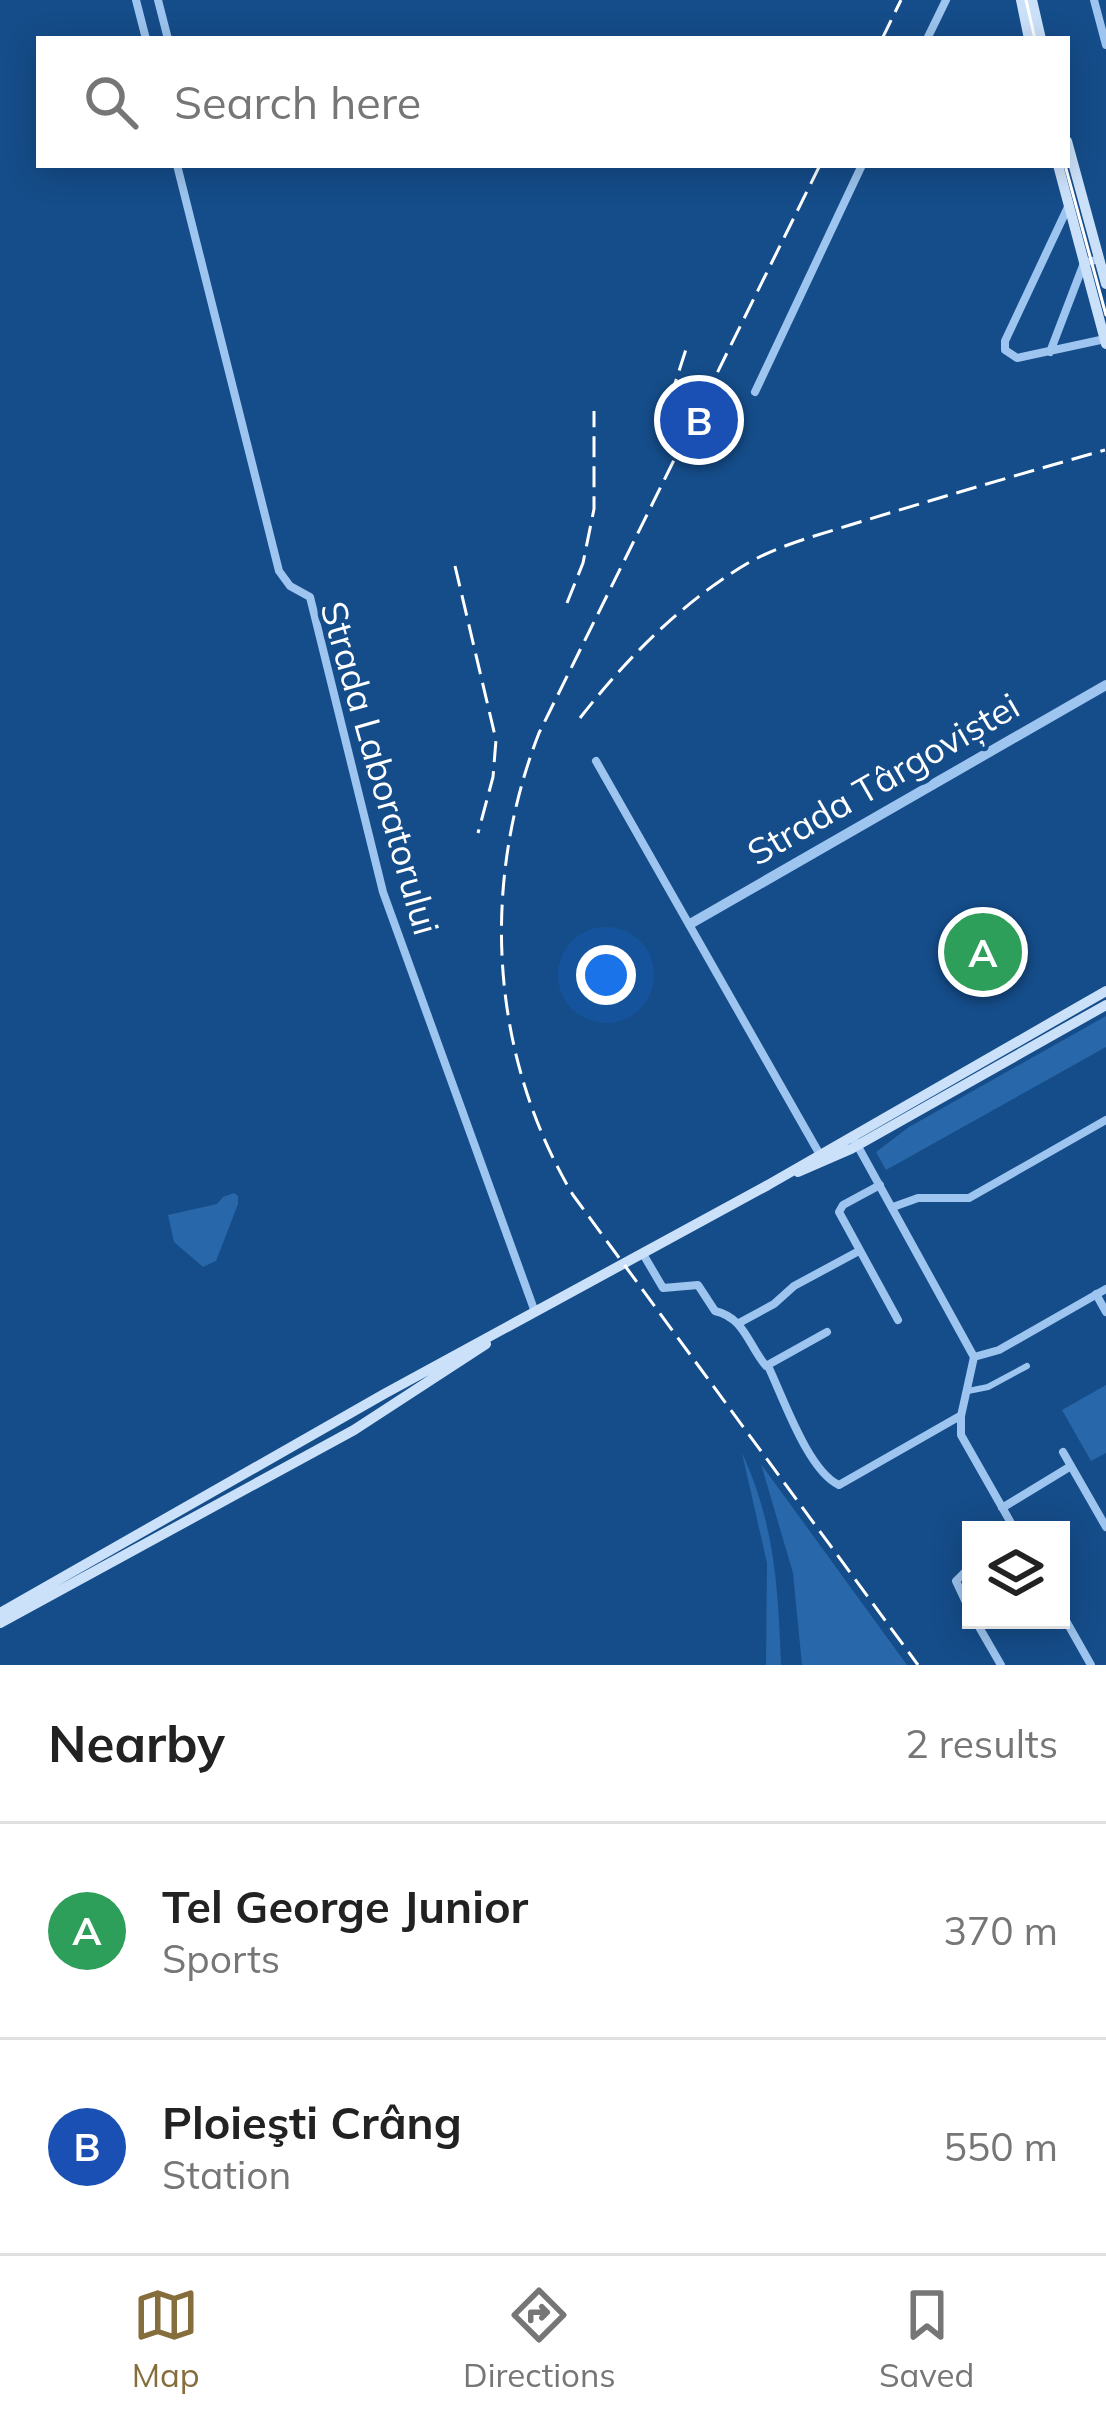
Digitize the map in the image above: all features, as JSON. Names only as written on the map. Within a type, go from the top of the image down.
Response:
[{"type":"main road","points":[[1022,0],[1028,36]]},
{"type":"main road","points":[[1032,0],[1040,36]]},
{"type":"main road","points":[[1070,153],[1106,284]]},
{"type":"main road","points":[[1059,168],[1106,340]]},
{"type":"main road","points":[[855,1140],[1106,991]]},
{"type":"main road","points":[[0,1613],[401,1384],[1106,1005]]},
{"type":"main road","points":[[0,1623],[372,1420],[502,1332]]},
{"type":"street","points":[[136,0],[145,36]]},
{"type":"street","points":[[158,0],[167,36]]},
{"type":"street","points":[[928,36],[946,0]]},
{"type":"street","points":[[1094,0],[1106,45]]},
{"type":"street","name":"Strada Laboratorului","points":[[178,168],[279,571],[290,586],[310,597],[383,892],[535,1314]]},
{"type":"street","points":[[755,392],[861,168]]},
{"type":"street","points":[[1069,206],[1004,346],[1017,358],[1106,340]]},
{"type":"street","points":[[1050,353],[1084,263],[1099,259]]},
{"type":"street","name":"Strada Târgoviștei","points":[[690,924],[1106,685]]},
{"type":"street","points":[[596,761],[821,1157]]},
{"type":"street","points":[[893,1207],[918,1198],[969,1198],[1106,1120]]},
{"type":"street","points":[[855,1140],[974,1357],[961,1436],[1010,1521]]},
{"type":"street","points":[[880,1185],[840,1209],[898,1320]]},
{"type":"street","points":[[739,1323],[859,1251]]},
{"type":"street","points":[[643,1253],[663,1288],[695,1283],[716,1311],[739,1323],[760,1360],[769,1366],[790,1417],[826,1477],[839,1485],[961,1416]]},
{"type":"street","points":[[974,1357],[999,1350],[1101,1291],[1106,1312]]},
{"type":"street","points":[[769,1366],[827,1332]]},
{"type":"street","points":[[968,1391],[988,1387],[1027,1366]]},
{"type":"street","points":[[1063,1452],[1106,1527]]},
{"type":"street","points":[[1002,1508],[1071,1466]]},
{"type":"street","points":[[1070,1628],[1091,1665]]},
{"type":"street","points":[[980,1629],[1001,1665]]},
{"type":"shaded area","points":[[1106,1016],[1106,1047],[886,1170],[876,1152],[909,1127]]},
{"type":"shaded area","points":[[234,1193],[238,1204],[216,1261],[203,1267],[174,1242],[168,1215],[217,1204]]},
{"type":"shaded area","points":[[1106,1385],[1106,1453],[1091,1461],[1062,1410]]},
{"type":"shaded area","points":[[742,1453],[768,1531],[781,1665],[766,1665],[767,1563]]},
{"type":"shaded area","points":[[761,1464],[907,1665],[802,1665],[793,1573]]},
{"type":"tram line","points":[[1026,0],[1034,36]]},
{"type":"tram line","points":[[1066,168],[1106,315]]},
{"type":"railway","points":[[883,36],[901,0]]},
{"type":"railway","points":[[819,168],[539,733],[508,850],[503,968],[524,1085],[545,1141],[573,1195],[918,1665]]},
{"type":"railway","points":[[670,399],[687,346]]},
{"type":"railway","points":[[567,603],[583,563],[594,509],[594,411]]},
{"type":"railway","points":[[580,718],[678,613],[760,557],[824,533],[1105,450]]},
{"type":"railway","points":[[455,566],[496,740],[493,777],[478,833]]},
{"type":"place","name":"Ploieşti Crâng","points":[[699,420]]},
{"type":"place","name":"Tel George Junior","points":[[983,952]]}]
